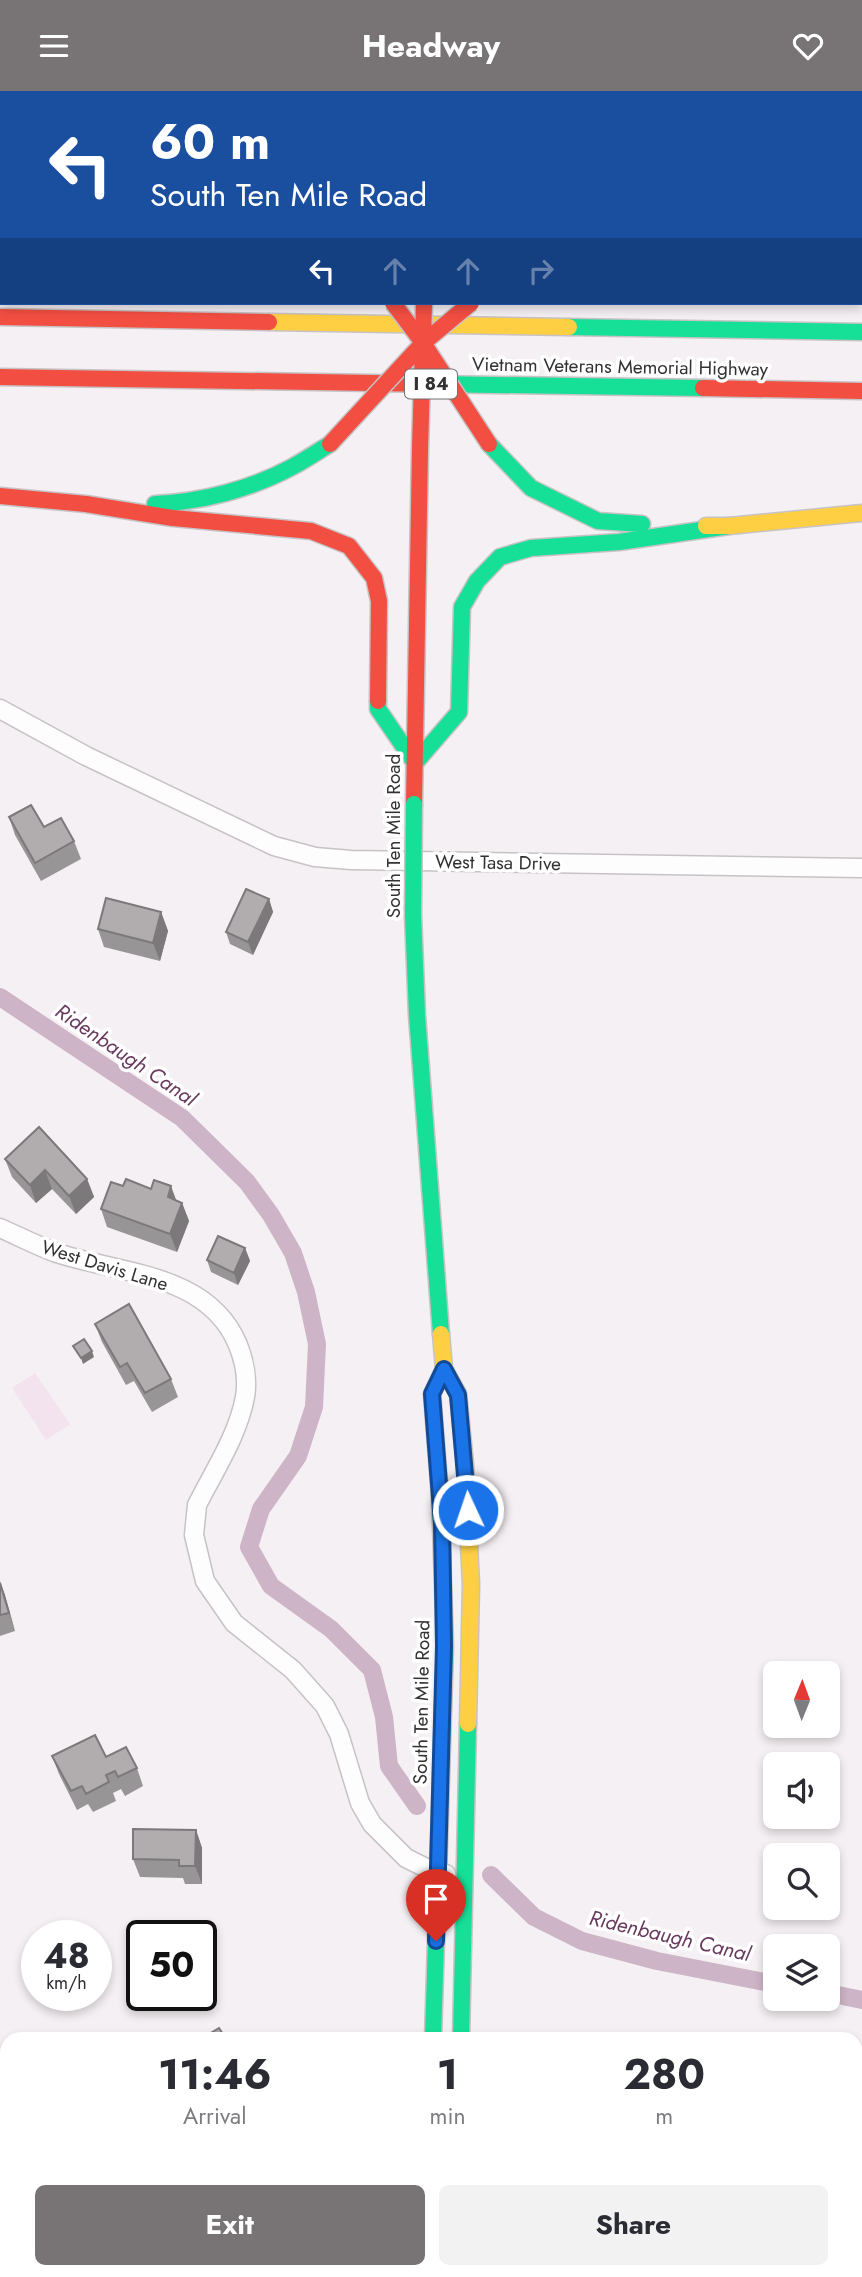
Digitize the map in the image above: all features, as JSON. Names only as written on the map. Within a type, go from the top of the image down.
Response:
[{"type":"main road","points":[[394,305],[423,343],[489,444],[531,488],[598,521],[659,526],[729,526]]},
{"type":"main road","name":"South Ten Mile Road","points":[[424,305],[413,915],[417,1015],[444,1369],[458,1395],[471,1571],[461,2032]]},
{"type":"main road","points":[[86,505],[166,504],[231,491],[287,470],[330,444],[423,343],[469,305]]},
{"type":"main road","name":"Vietnam Veterans Memorial Highway","points":[[0,317],[862,332]]},
{"type":"main road","name":"Vietnam Veterans Memorial Highway","points":[[0,377],[862,391]]},
{"type":"main road","points":[[0,496],[173,518],[312,531],[349,547],[374,578],[379,601],[378,709],[415,763],[459,712],[462,607],[477,581],[500,557],[531,548],[619,542],[729,526],[862,513]]},
{"type":"main road","name":"South Ten Mile Road","points":[[433,2032],[444,1583],[432,1394],[444,1369]]},
{"type":"street","name":"West Tasa Drive","points":[[0,709],[86,756],[230,827],[274,846],[315,857],[351,860],[862,868]]},
{"type":"street","name":"West Davis Lane","points":[[0,1228],[54,1252],[162,1280],[204,1300],[230,1327],[243,1362],[246,1395],[232,1437],[194,1516],[194,1535],[205,1581],[233,1623],[293,1670],[325,1706],[339,1734],[360,1803],[372,1824],[406,1858],[426,1868],[465,1877]]},
{"type":"shaded area","points":[[35,1373],[70,1424],[46,1440],[12,1388]]},
{"type":"building","points":[[31,805],[44,827],[61,818],[74,841],[35,863],[9,817]]},
{"type":"building","points":[[246,889],[269,899],[248,942],[226,932]]},
{"type":"building","points":[[106,898],[161,912],[153,943],[98,929]]},
{"type":"building","points":[[39,1127],[87,1179],[69,1196],[45,1170],[30,1185],[5,1159]]},
{"type":"building","points":[[126,1179],[151,1189],[154,1180],[171,1186],[168,1197],[182,1203],[170,1234],[101,1209],[111,1182],[123,1186]]},
{"type":"building","points":[[218,1236],[245,1248],[234,1273],[207,1260]]},
{"type":"building","points":[[129,1304],[171,1379],[145,1393],[127,1363],[120,1367],[95,1324]]},
{"type":"building","points":[[84,1339],[92,1351],[81,1358],[73,1346]]},
{"type":"building","points":[[0,1583],[9,1613],[0,1615]]},
{"type":"building","points":[[95,1735],[106,1757],[126,1747],[137,1768],[118,1777],[115,1771],[106,1775],[109,1782],[86,1794],[82,1786],[71,1791],[52,1756]]},
{"type":"building","points":[[133,1829],[196,1830],[195,1866],[179,1866],[179,1860],[133,1859]]},
{"type":"waterway","name":"Ridenbaugh Canal","points":[[0,997],[182,1118],[247,1182],[271,1215],[293,1253],[306,1292],[317,1344],[314,1407],[298,1456],[261,1509],[249,1547],[271,1586],[331,1629],[372,1670],[384,1717],[389,1766],[417,1806]]},
{"type":"waterway","name":"Ridenbaugh Canal","points":[[491,1875],[534,1917],[582,1941],[657,1961],[763,1982]]},
{"type":"waterway","name":"Ridenbaugh Canal","points":[[840,1995],[862,2000]]},
{"type":"traffic: fast","points":[[569,327],[862,332]]},
{"type":"traffic: fast","points":[[433,384],[703,388]]},
{"type":"traffic: fast","points":[[155,504],[190,500],[243,488],[292,467],[330,444]]},
{"type":"traffic: fast","points":[[489,444],[531,488],[598,521],[642,524]]},
{"type":"traffic: fast","points":[[378,701],[378,709],[415,763],[459,712],[462,607],[477,581],[500,557],[531,548],[619,542],[729,526]]},
{"type":"traffic: fast","points":[[413,915],[414,804]]},
{"type":"traffic: fast","points":[[413,915],[417,1015],[441,1334]]},
{"type":"traffic: fast","points":[[433,2032],[445,1646],[440,1496]]},
{"type":"traffic: fast","points":[[461,2032],[468,1724]]},
{"type":"traffic: slow","points":[[269,322],[569,327]]},
{"type":"traffic: slow","points":[[706,526],[862,513]]},
{"type":"traffic: slow","points":[[441,1334],[444,1369],[458,1394],[465,1464],[471,1584],[468,1724]]},
{"type":"traffic: slow","points":[[440,1496],[432,1394],[444,1369]]},
{"type":"traffic: jam","points":[[394,305],[423,343],[489,444]]},
{"type":"traffic: jam","points":[[423,343],[424,305]]},
{"type":"traffic: jam","points":[[330,444],[423,343],[469,305]]},
{"type":"traffic: jam","points":[[0,317],[269,322]]},
{"type":"traffic: jam","points":[[420,449],[423,343]]},
{"type":"traffic: jam","points":[[0,377],[433,384]]},
{"type":"traffic: jam","points":[[703,388],[862,391]]},
{"type":"traffic: jam","points":[[414,804],[420,449]]},
{"type":"traffic: jam","points":[[0,496],[86,504],[173,518],[311,531],[349,546],[374,578],[379,601],[378,701]]},
{"type":"route","points":[[436,1941],[444,1583],[432,1394],[444,1369],[458,1395],[468,1510]]}]
